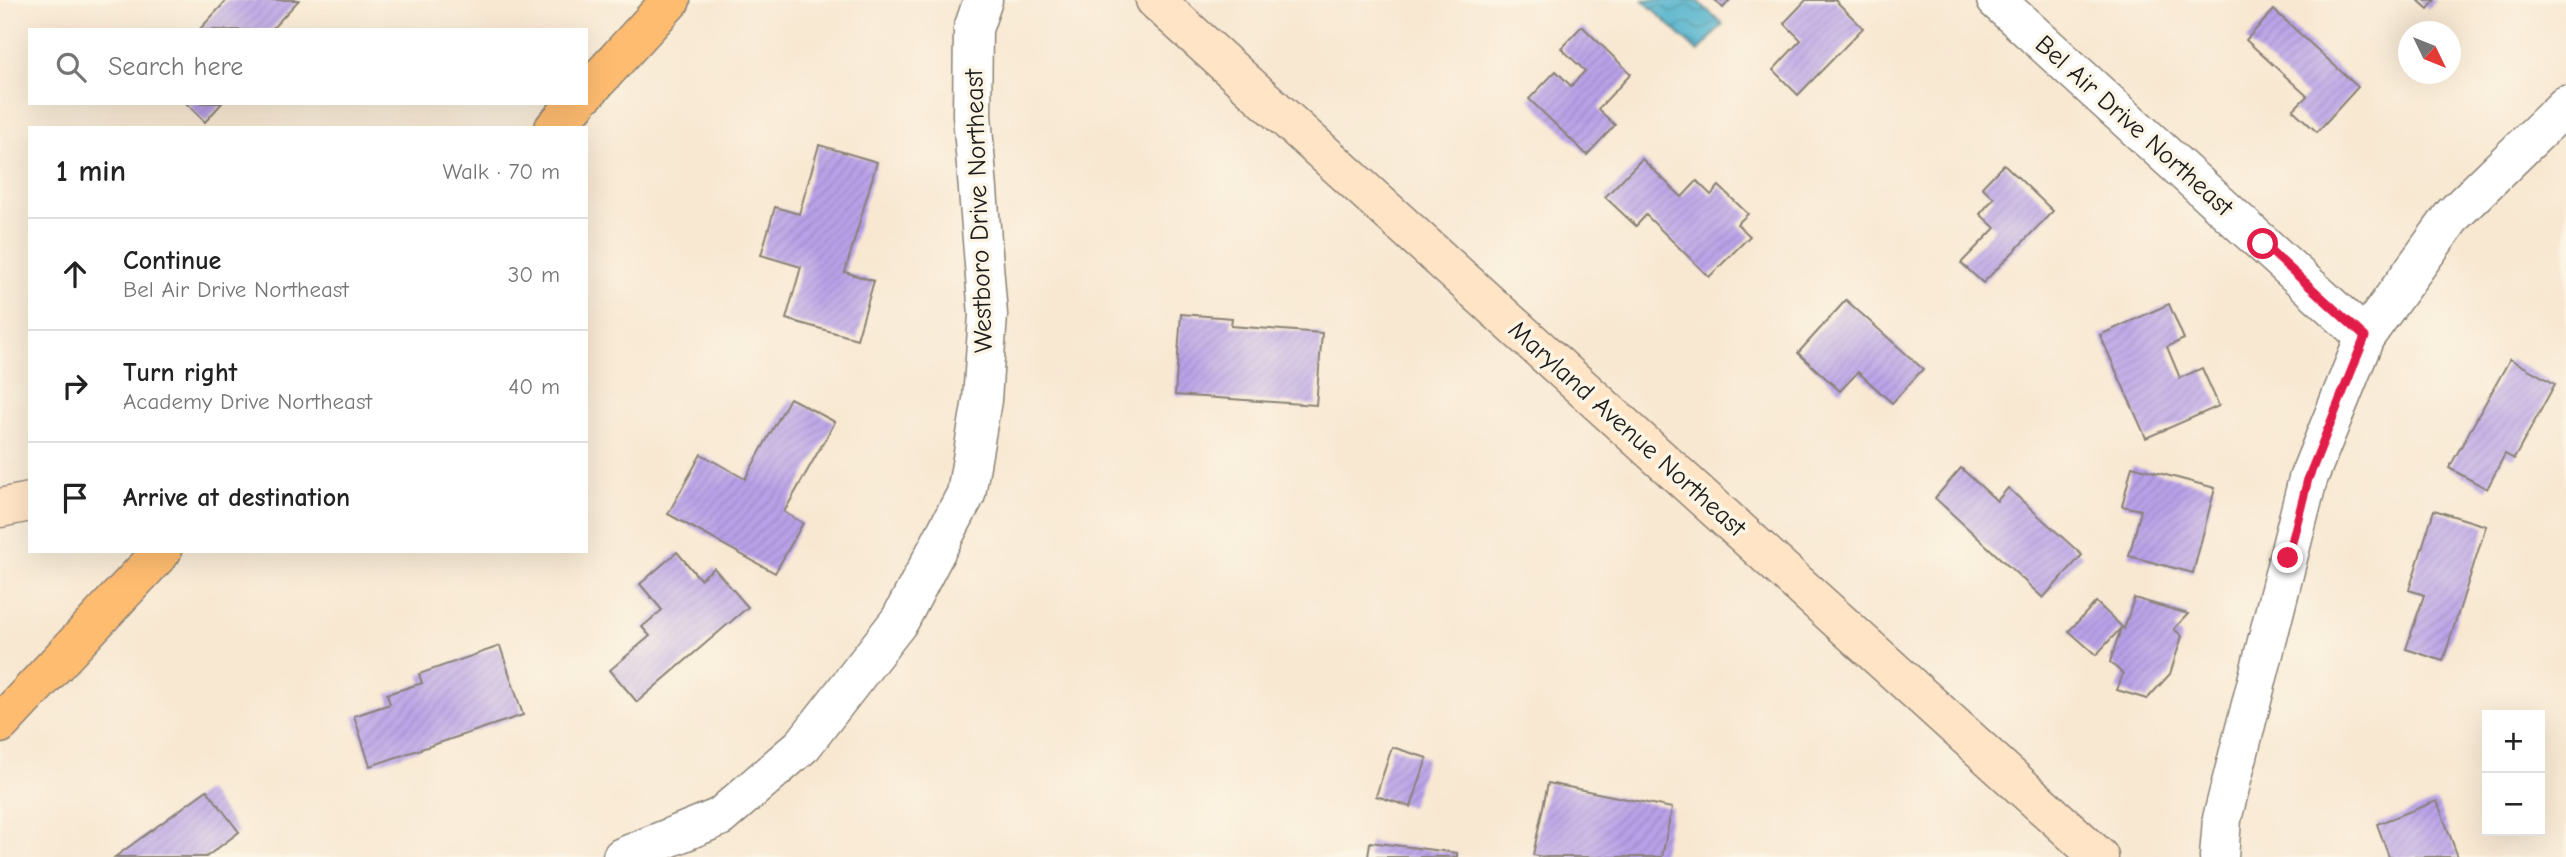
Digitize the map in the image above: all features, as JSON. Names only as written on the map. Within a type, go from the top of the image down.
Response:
[{"type":"main road","points":[[588,91],[671,0]]},
{"type":"main road","points":[[556,126],[574,105]]},
{"type":"main road","points":[[0,724],[160,553]]},
{"type":"street","name":"Westboro Drive Northeast","points":[[622,857],[720,817],[803,745],[900,620],[966,494],[982,400],[988,315],[972,115],[973,29],[983,0]]},
{"type":"street","name":"Maryland Avenue Northeast","points":[[1155,0],[2099,857]]},
{"type":"street","name":"Bel Air Drive Northeast","points":[[1996,0],[2365,337]]},
{"type":"street","points":[[2219,857],[2222,819],[2308,479],[2365,337],[2453,215],[2566,105]]},
{"type":"street","points":[[0,508],[28,502]]},
{"type":"water","points":[[1643,0],[1696,0],[1723,24],[1698,52]]},
{"type":"building","points":[[227,0],[299,0],[273,28],[201,28]]},
{"type":"building","points":[[1715,0],[1730,0],[1723,8]]},
{"type":"building","points":[[1806,0],[1835,0],[1863,28],[1798,95],[1773,70],[1801,40],[1784,23]]},
{"type":"building","points":[[2418,0],[2435,0],[2428,9]]},
{"type":"building","points":[[2274,10],[2358,87],[2317,132],[2293,110],[2307,96],[2246,40]]},
{"type":"building","points":[[1582,26],[1631,74],[1598,109],[1615,125],[1587,155],[1529,99],[1556,71],[1571,86],[1585,71],[1561,48]]},
{"type":"building","points":[[188,105],[220,105],[205,122]]},
{"type":"building","points":[[819,145],[877,162],[845,272],[874,281],[857,339],[786,319],[801,267],[761,255],[775,207],[799,214]]},
{"type":"building","points":[[1642,159],[1682,197],[1697,181],[1711,195],[1719,186],[1748,214],[1737,224],[1750,236],[1709,277],[1646,215],[1636,226],[1605,197]]},
{"type":"building","points":[[2004,164],[2053,211],[1983,283],[1961,263],[1995,228],[1980,214],[1994,198],[1982,187]]},
{"type":"building","points":[[1846,300],[1923,369],[1892,403],[1858,372],[1840,391],[1798,353]]},
{"type":"building","points":[[2169,304],[2184,339],[2167,347],[2180,378],[2202,368],[2219,406],[2146,438],[2100,335]]},
{"type":"building","points":[[1181,314],[1232,318],[1231,326],[1322,333],[1316,405],[1175,395]]},
{"type":"building","points":[[2510,359],[2555,384],[2514,459],[2505,454],[2487,489],[2449,468]]},
{"type":"building","points":[[790,398],[835,422],[784,512],[803,523],[775,573],[668,514],[701,454],[745,479]]},
{"type":"building","points":[[2132,466],[2215,488],[2193,573],[2129,556],[2141,510],[2122,506]]},
{"type":"building","points":[[1961,468],[1997,501],[2008,488],[2082,555],[2043,598],[1935,498]]},
{"type":"building","points":[[2434,510],[2486,526],[2443,661],[2406,649],[2424,595],[2409,590]]},
{"type":"building","points":[[677,552],[700,579],[714,568],[748,607],[637,702],[610,670],[650,636],[642,627],[662,610],[640,584]]},
{"type":"building","points":[[2134,598],[2188,614],[2174,629],[2182,636],[2170,674],[2147,699],[2117,690],[2123,674],[2110,662],[2121,628],[2096,655],[2069,631],[2096,602],[2124,629]]},
{"type":"building","points":[[500,646],[523,715],[370,766],[354,716],[390,704],[387,694],[422,683],[419,674]]},
{"type":"building","points":[[1392,747],[1427,758],[1411,807],[1376,796]]},
{"type":"building","points":[[1548,783],[1672,808],[1662,857],[1533,855]]},
{"type":"building","points":[[207,790],[239,832],[206,857],[115,857]]},
{"type":"building","points":[[2437,801],[2458,857],[2389,857],[2377,824]]},
{"type":"building","points":[[1370,842],[1457,853],[1457,857],[1368,857]]},
{"type":"route","points":[[2263,244],[2365,337],[2308,479],[2288,558]]}]
